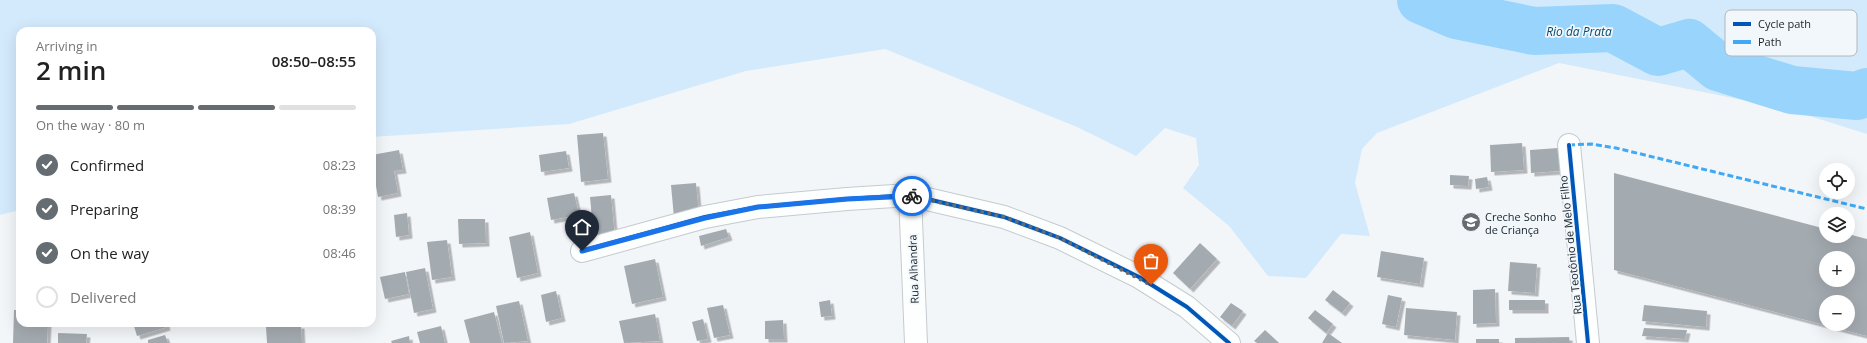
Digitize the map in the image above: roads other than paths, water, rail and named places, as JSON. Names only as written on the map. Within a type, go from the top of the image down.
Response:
[{"type":"street","name":"Rua Teotônio de Melo Filho","points":[[1569,145],[1588,343]]},
{"type":"street","points":[[582,251],[705,218],[758,207],[910,195],[1004,217],[1060,238],[1151,285],[1187,307],[1229,343]]},
{"type":"street","name":"Rua Alhandra","points":[[910,195],[916,343]]},
{"type":"waterway","name":"Rio da Prata","points":[[1421,0],[1456,15],[1534,31],[1613,28],[1658,52],[1689,43],[1718,67],[1792,90],[1857,96],[1867,92]]},
{"type":"place","name":"Creche Sonho de Criança","points":[[1471,222]]}]
